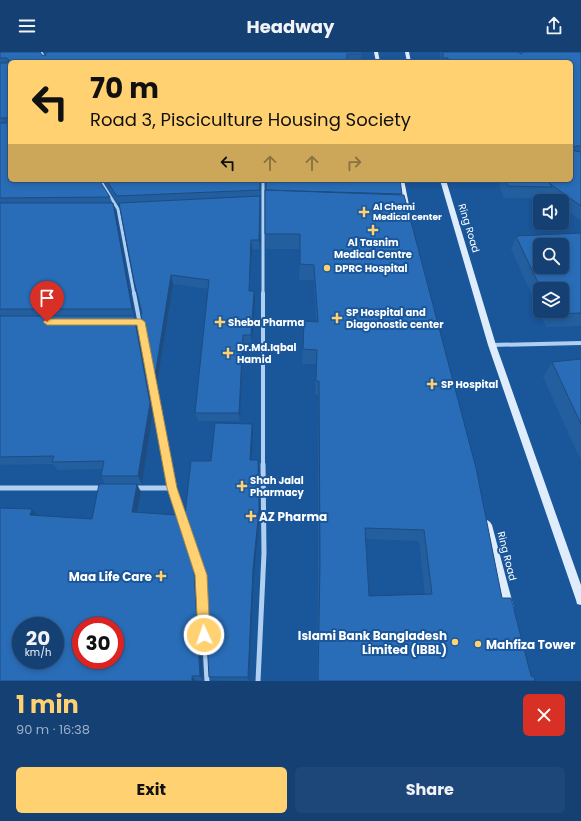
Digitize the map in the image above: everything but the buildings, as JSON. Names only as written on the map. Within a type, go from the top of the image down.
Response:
[{"type":"main road","points":[[401,182],[405,209]]},
{"type":"main road","name":"Ring Road","points":[[444,182],[492,345],[581,600]]},
{"type":"main road","name":"Ring Road","points":[[484,513],[511,620]]},
{"type":"street","points":[[101,182],[118,209],[172,488],[201,575],[207,681]]},
{"type":"street","points":[[258,681],[264,553],[262,202],[264,182]]},
{"type":"street","points":[[262,202],[270,202]]},
{"type":"street","points":[[111,209],[126,209]]},
{"type":"street","points":[[133,322],[141,322]]},
{"type":"street","points":[[492,345],[581,343]]},
{"type":"street","points":[[0,488],[109,488]]},
{"type":"street","points":[[125,488],[172,488]]},
{"type":"place","name":"Al Chemi Medical center","points":[[364,212]]},
{"type":"place","name":"Al Tasnim Medical Centre","points":[[373,230]]},
{"type":"place","name":"DPRC Hospital","points":[[327,268]]},
{"type":"place","name":"SP Hospital and Diagonostic center","points":[[337,318]]},
{"type":"place","name":"Sheba Pharma","points":[[220,322]]},
{"type":"place","name":"Dr.Md.Iqbal Hamid","points":[[228,353]]},
{"type":"place","name":"SP Hospital","points":[[432,384]]},
{"type":"place","name":"Shah Jalal Pharmacy","points":[[242,486]]},
{"type":"place","name":"AZ Pharma","points":[[251,516]]},
{"type":"place","name":"Maa Life Care","points":[[161,576]]},
{"type":"place","name":"Islami Bank Bangladesh Limited (IBBL)","points":[[455,642]]},
{"type":"place","name":"Mahfiza Tower","points":[[478,644]]},
{"type":"route","points":[[47,322],[141,322],[172,488],[201,575],[204,635]]}]
